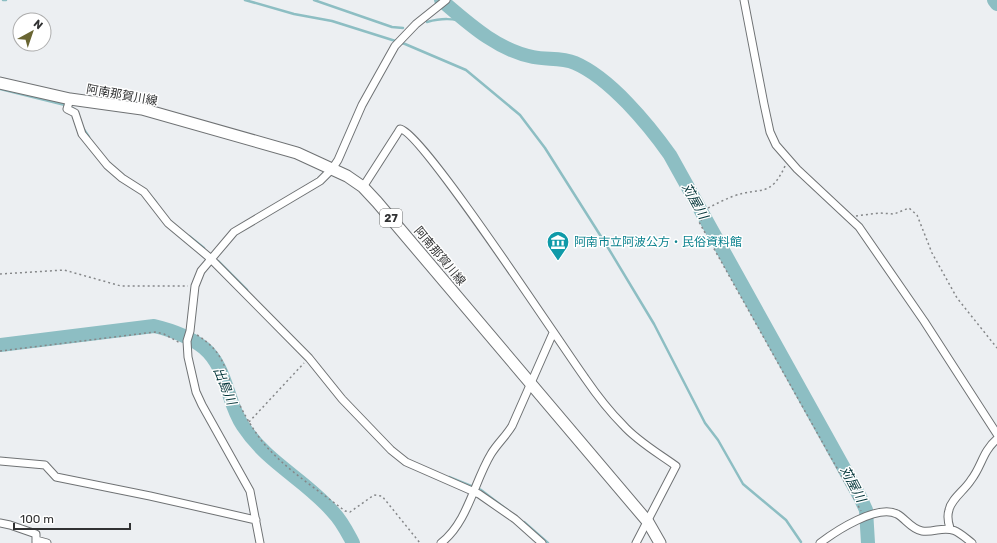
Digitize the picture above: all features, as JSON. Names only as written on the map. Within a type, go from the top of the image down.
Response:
[{"type":"main road","name":"阿南那賀川線","points":[[0,83],[68,103],[142,109],[297,153],[332,169],[363,187],[648,522],[660,543]]},
{"type":"street","points":[[260,543],[250,491],[196,392],[188,357],[195,286],[201,272],[212,256],[234,232],[320,181],[332,169],[338,160],[362,105],[395,46],[416,24],[446,0]]},
{"type":"street","points":[[744,0],[770,132],[776,145],[788,159],[851,218],[868,239],[924,321],[997,434]]},
{"type":"street","points":[[68,103],[67,109],[75,113],[82,134],[108,166],[122,178],[144,192],[168,223],[212,256],[309,358],[342,399],[406,462],[475,488],[515,519],[542,543]]},
{"type":"street","points":[[363,187],[400,129],[403,129],[416,140],[451,186],[585,380],[623,426],[676,466],[636,543]]},
{"type":"street","points":[[446,542],[461,518],[492,453],[506,437],[512,426],[553,333]]},
{"type":"street","points":[[950,528],[948,521],[951,505],[972,480],[983,454],[997,439]]},
{"type":"street","points":[[0,461],[45,465],[56,477],[256,520]]},
{"type":"street","points":[[820,543],[838,530],[883,511],[897,514],[918,530],[925,532],[950,528],[958,532],[972,543]]},
{"type":"street","points":[[0,523],[36,534],[36,541],[47,543]]},
{"type":"path","points":[[788,159],[779,179],[773,185],[763,191],[734,196],[708,208],[707,214],[699,222],[860,508],[863,519]]},
{"type":"path","points":[[851,218],[859,215],[894,214],[909,208],[913,210],[923,226],[932,253],[957,298],[997,348]]},
{"type":"path","points":[[0,274],[64,270],[121,286],[195,286]]},
{"type":"path","points":[[0,351],[156,332],[176,339],[189,339],[214,349],[223,360],[235,396],[249,422],[262,441],[284,462],[345,511],[350,512],[374,495],[382,496],[420,543]]},
{"type":"path","points":[[249,422],[309,358]]},
{"type":"waterway","points":[[245,0],[294,14],[332,21],[405,44],[466,70],[520,115],[545,148],[607,246],[654,324],[705,423],[718,440],[743,484],[786,520],[801,542]]},
{"type":"waterway","points":[[314,0],[392,27],[403,28]]},
{"type":"waterway","name":"苅屋川","points":[[441,0],[462,18],[495,42],[507,48],[533,57],[570,61],[588,70],[602,79],[640,116],[670,155],[860,497],[866,510],[868,543]]},
{"type":"waterway","points":[[994,0],[997,4]]},
{"type":"waterway","points":[[427,22],[448,19],[468,23]]},
{"type":"waterway","points":[[0,89],[65,105],[74,109]]},
{"type":"waterway","points":[[83,128],[89,137]]},
{"type":"waterway","points":[[147,192],[156,202]]},
{"type":"waterway","points":[[189,236],[204,248]]},
{"type":"waterway","points":[[218,261],[247,290]]},
{"type":"waterway","name":"出島川","points":[[0,345],[154,326],[193,340],[204,348],[218,365],[233,407],[243,426],[253,439],[263,451],[311,490],[336,515],[353,543]]},
{"type":"waterway","points":[[449,477],[481,490],[510,512]]},
{"type":"waterway","points":[[524,522],[548,543]]},
{"type":"place","name":"阿南市立阿波公方・民俗資料館","points":[[558,262]]}]
